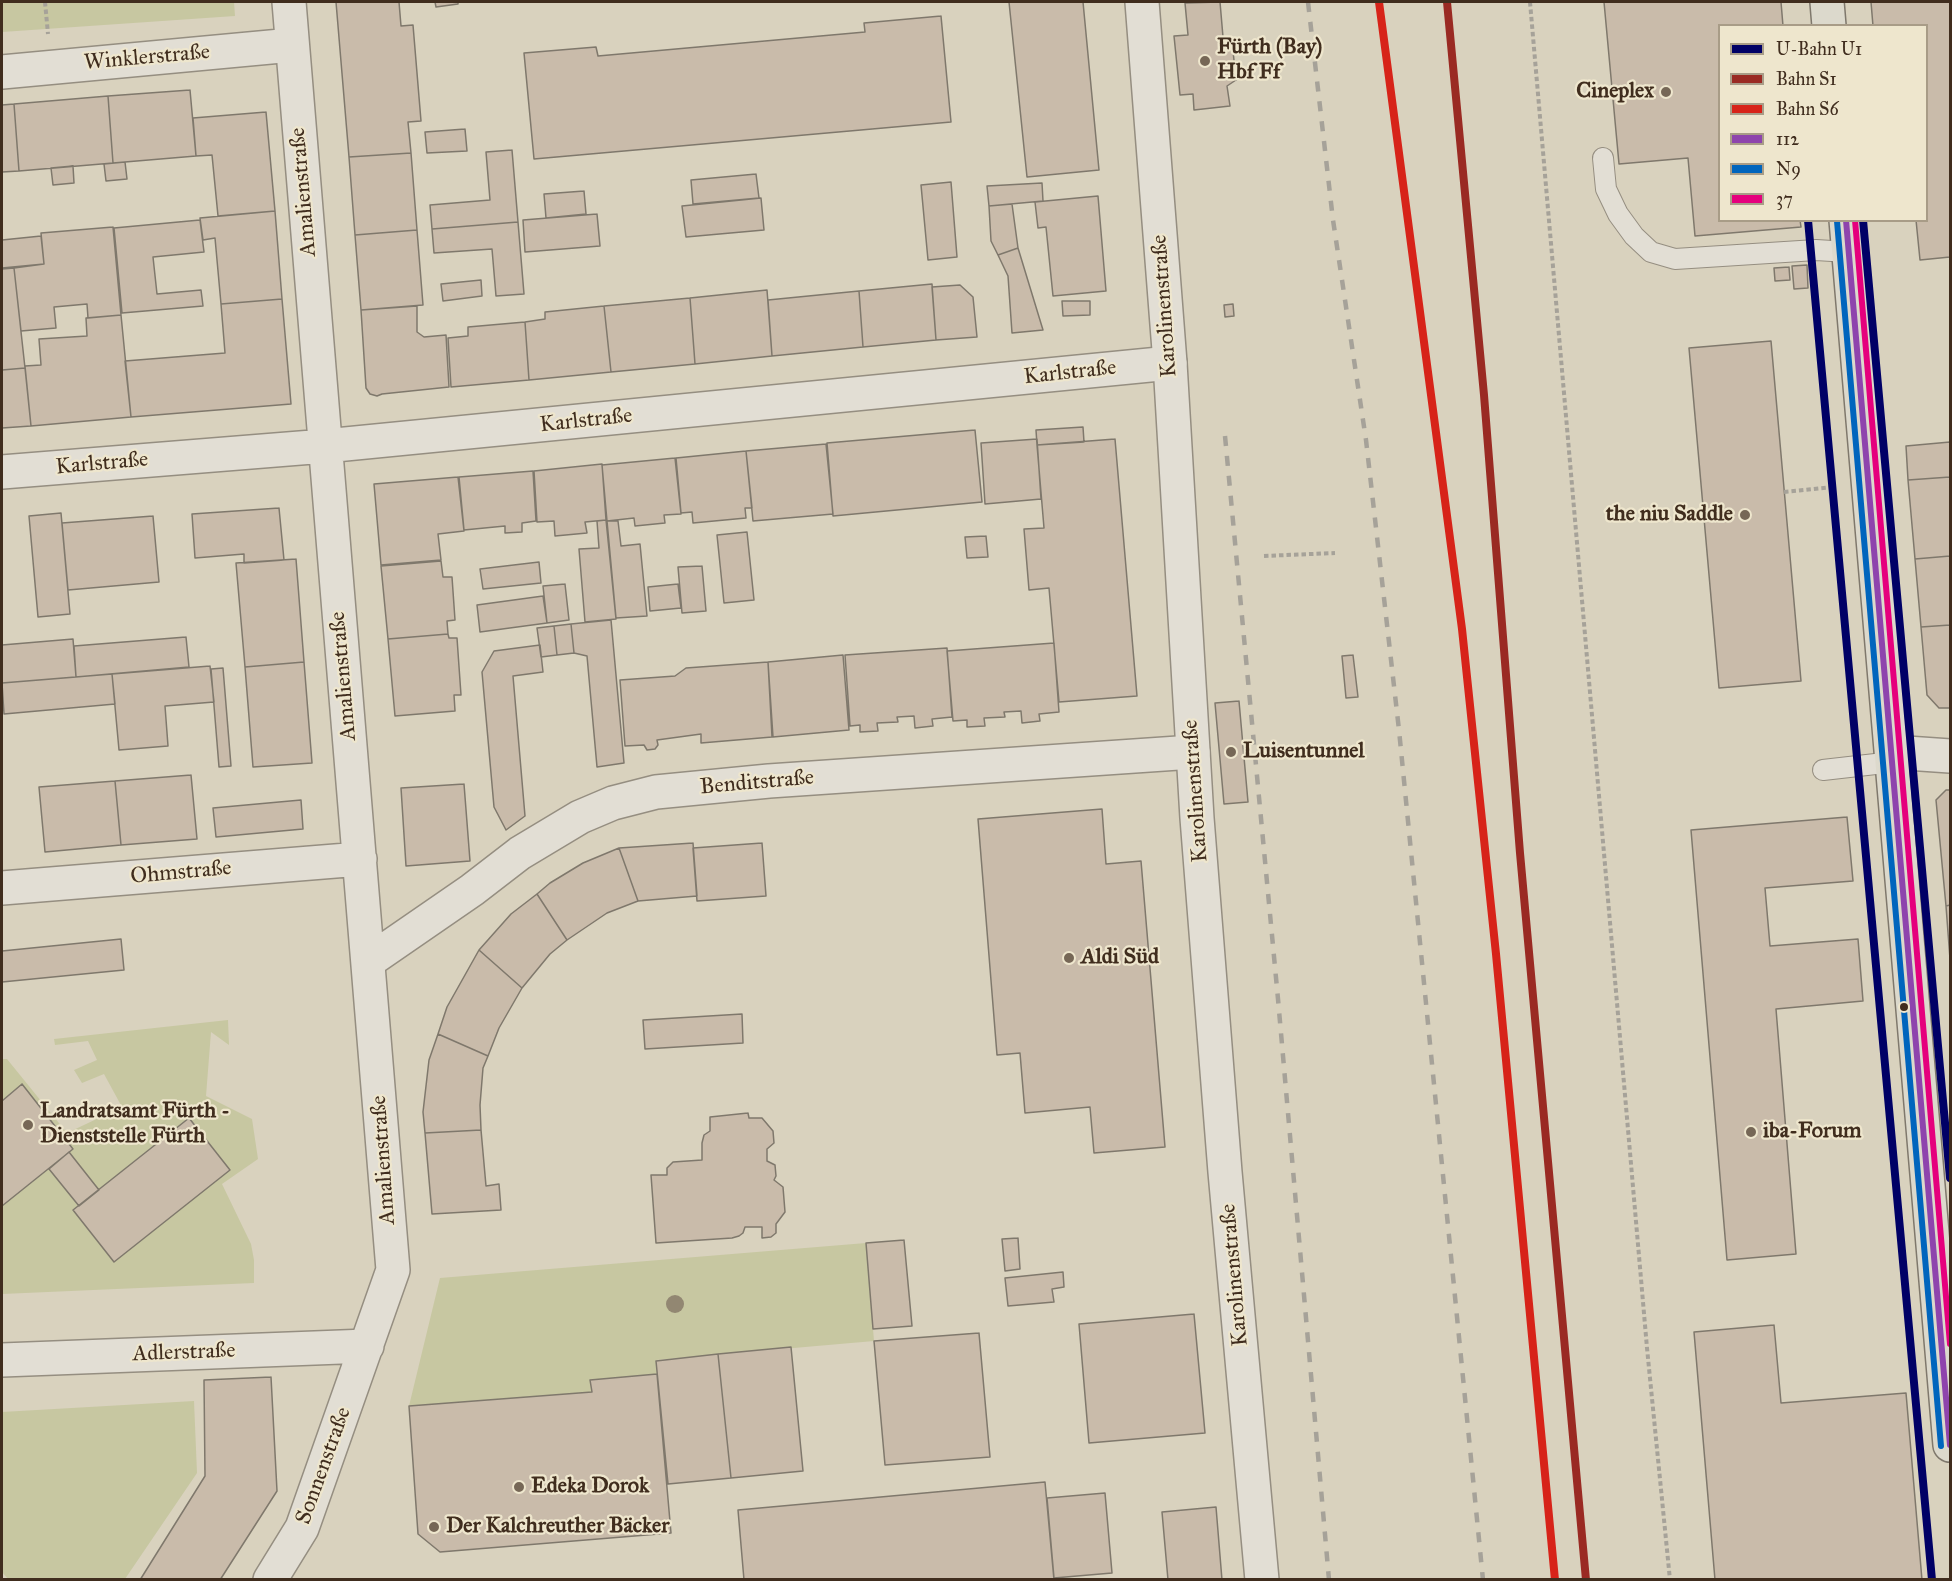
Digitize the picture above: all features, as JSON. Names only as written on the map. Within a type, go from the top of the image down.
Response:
[{"type":"main road","points":[[1827,2],[1829,24]]},
{"type":"main road","points":[[1845,222],[1950,1444]]},
{"type":"street","name":"Amalienstraße","points":[[289,2],[393,1269],[367,1346]]},
{"type":"street","name":"Karolinenstraße","points":[[1142,2],[1170,363],[1193,752],[1225,1172],[1262,1580]]},
{"type":"street","name":"Winklerstraße","points":[[2,72],[292,45]]},
{"type":"street","name":"Karlstraße","points":[[2,472],[325,446],[1170,363]]},
{"type":"street","name":"Benditstraße","points":[[369,961],[472,890],[520,853],[580,818],[613,803],[656,792],[769,781],[1193,752]]},
{"type":"street","points":[[1892,757],[1950,756]]},
{"type":"street","name":"Ohmstraße","points":[[2,888],[360,859]]},
{"type":"street","name":"Adlerstraße","points":[[2,1360],[367,1346]]},
{"type":"street","name":"Sonnenstraße","points":[[270,1580],[302,1528],[367,1346]]},
{"type":"lane","points":[[1603,158],[1606,189],[1618,214],[1634,236],[1651,252],[1675,259],[1816,250],[1848,252]]},
{"type":"lane","points":[[1823,770],[1892,757]]},
{"type":"path","points":[[1530,2],[1647,1348],[1670,1580]]},
{"type":"path","points":[[1784,492],[1836,487]]},
{"type":"path","points":[[1264,556],[1335,553]]},
{"type":"green space","points":[[2,2],[234,2],[235,16],[2,32]]},
{"type":"green space","points":[[228,1020],[229,1045],[211,1032],[206,1096],[252,1119],[258,1159],[222,1184],[251,1244],[254,1283],[2,1294],[2,1059],[7,1059],[67,1133],[122,1107],[104,1074],[82,1083],[74,1070],[97,1060],[88,1041],[55,1045],[54,1039]]},
{"type":"green space","points":[[866,1243],[874,1341],[656,1360],[657,1374],[590,1380],[592,1392],[409,1406],[440,1278]]},
{"type":"green space","points":[[194,1401],[197,1473],[125,1579],[8,1579],[2,1572],[2,1412]]},
{"type":"building","points":[[336,2],[399,2],[401,26],[413,25],[421,121],[408,122],[411,153],[349,157]]},
{"type":"building","points":[[435,2],[458,2],[458,4],[436,7]]},
{"type":"building","points":[[1009,2],[1083,2],[1099,170],[1027,177]]},
{"type":"building","name":"Fürth (Bay) Hbf Ff","points":[[1220,2],[1223,37],[1232,41],[1236,80],[1227,86],[1230,106],[1194,110],[1193,94],[1180,95],[1174,36],[1188,35],[1185,3]]},
{"type":"building","name":"Cineplex","points":[[1604,2],[1781,2],[1783,24],[1718,24],[1718,222],[1800,222],[1801,227],[1695,236],[1688,158],[1619,164]]},
{"type":"building","points":[[1871,2],[1950,2],[1950,257],[1920,260],[1916,222],[1928,222],[1928,24],[1873,24]]},
{"type":"building","points":[[941,16],[951,122],[534,159],[524,53],[596,47],[598,56],[865,32],[864,23]]},
{"type":"building","points":[[190,90],[196,156],[113,163],[108,96]]},
{"type":"building","points":[[108,96],[113,163],[19,171],[14,104]]},
{"type":"building","points":[[14,104],[19,171],[2,172],[2,105]]},
{"type":"building","points":[[266,112],[275,211],[218,216],[212,155],[196,156],[193,118]]},
{"type":"building","points":[[465,129],[467,151],[427,153],[425,132]]},
{"type":"building","points":[[512,150],[518,222],[432,229],[430,205],[490,200],[486,152]]},
{"type":"building","points":[[411,153],[417,230],[355,235],[349,157]]},
{"type":"building","points":[[125,162],[127,179],[106,181],[104,164]]},
{"type":"building","points":[[73,166],[74,183],[53,185],[51,168]]},
{"type":"building","points":[[756,174],[759,198],[693,204],[691,180]]},
{"type":"building","points":[[951,182],[957,257],[928,260],[921,185]]},
{"type":"building","points":[[1042,183],[1043,201],[989,206],[987,186]]},
{"type":"building","points":[[584,191],[586,214],[546,218],[544,194]]},
{"type":"building","points":[[1098,196],[1106,291],[1053,296],[1046,227],[1038,228],[1035,202]]},
{"type":"building","points":[[761,198],[764,230],[686,237],[682,206]]},
{"type":"building","points":[[1012,204],[1018,248],[998,255],[991,241],[989,206]]},
{"type":"building","points":[[275,211],[282,299],[221,304],[215,238],[203,240],[200,218]]},
{"type":"building","points":[[597,214],[600,246],[525,252],[523,220]]},
{"type":"building","points":[[200,220],[204,252],[153,257],[157,294],[201,290],[203,306],[122,313],[114,228]]},
{"type":"building","points":[[518,222],[524,294],[496,296],[492,249],[434,253],[432,229]]},
{"type":"building","points":[[113,227],[121,315],[88,318],[87,304],[54,307],[56,328],[21,331],[14,268],[44,264],[41,233]]},
{"type":"building","points":[[417,230],[423,305],[361,310],[355,235]]},
{"type":"building","points":[[41,236],[44,264],[2,268],[2,240]]},
{"type":"building","points":[[1018,248],[1043,330],[1012,333],[1008,276],[998,255]]},
{"type":"building","points":[[1807,265],[1808,288],[1794,289],[1792,266]]},
{"type":"building","points":[[1789,267],[1790,280],[1775,281],[1774,268]]},
{"type":"building","points":[[14,268],[25,368],[2,370],[2,269]]},
{"type":"building","points":[[481,280],[482,296],[443,301],[441,284]]},
{"type":"building","points":[[932,284],[936,340],[863,347],[859,291]]},
{"type":"building","points":[[960,285],[973,297],[977,337],[936,340],[932,287]]},
{"type":"building","points":[[767,290],[772,356],[695,364],[690,298]]},
{"type":"building","points":[[859,291],[863,347],[772,356],[768,300]]},
{"type":"building","points":[[690,298],[695,364],[611,372],[604,306]]},
{"type":"building","points":[[282,299],[291,404],[131,417],[125,361],[225,353],[221,304]]},
{"type":"building","points":[[1062,301],[1090,301],[1090,315],[1063,316]]},
{"type":"building","points":[[1233,304],[1234,316],[1225,317],[1224,305]]},
{"type":"building","points":[[417,306],[417,332],[424,337],[446,335],[449,387],[377,396],[370,394],[366,388],[361,310]]},
{"type":"building","points":[[604,306],[611,372],[529,380],[525,322],[545,319],[545,312]]},
{"type":"building","points":[[121,315],[131,417],[31,426],[25,366],[41,365],[39,339],[87,336],[86,318]]},
{"type":"building","points":[[525,322],[529,380],[451,387],[448,338],[468,336],[468,327]]},
{"type":"building","name":"the niu Saddle","points":[[1771,341],[1801,681],[1719,688],[1689,348]]},
{"type":"building","points":[[25,368],[31,426],[2,428],[2,370]]},
{"type":"building","points":[[1083,427],[1084,442],[1037,445],[1036,430]]},
{"type":"building","points":[[975,430],[982,502],[833,516],[827,443]]},
{"type":"building","points":[[1037,439],[1041,499],[985,504],[981,443]]},
{"type":"building","points":[[1115,439],[1137,696],[1059,702],[1049,588],[1029,590],[1024,529],[1044,528],[1037,445]]},
{"type":"building","points":[[1950,442],[1950,477],[1908,480],[1906,446]]},
{"type":"building","points":[[826,444],[833,514],[753,521],[746,451]]},
{"type":"building","points":[[746,451],[752,508],[745,508],[746,518],[693,523],[692,512],[681,513],[676,458]]},
{"type":"building","points":[[675,458],[681,514],[664,515],[665,523],[635,526],[634,518],[607,521],[602,465]]},
{"type":"building","points":[[602,464],[606,520],[585,522],[587,533],[555,536],[554,521],[537,522],[534,471]]},
{"type":"building","points":[[533,471],[536,521],[522,523],[522,532],[505,533],[505,526],[464,530],[459,477]]},
{"type":"building","points":[[458,477],[464,531],[438,534],[441,560],[381,565],[374,484]]},
{"type":"building","points":[[1950,477],[1950,556],[1915,559],[1908,480]]},
{"type":"building","points":[[279,508],[284,560],[244,563],[244,554],[195,558],[192,514]]},
{"type":"building","points":[[61,513],[70,614],[38,617],[29,516]]},
{"type":"building","points":[[153,516],[159,582],[68,590],[62,523]]},
{"type":"building","points":[[606,520],[616,619],[585,622],[579,549],[599,548],[597,521]]},
{"type":"building","points":[[607,521],[618,521],[621,546],[640,544],[647,616],[616,618]]},
{"type":"building","points":[[747,532],[754,600],[724,603],[717,535]]},
{"type":"building","points":[[986,536],[988,557],[967,558],[965,537]]},
{"type":"building","points":[[1950,556],[1950,625],[1921,627],[1915,559]]},
{"type":"building","points":[[296,559],[304,662],[245,667],[236,563]]},
{"type":"building","points":[[441,561],[443,577],[452,577],[455,620],[447,621],[448,634],[388,639],[381,566]]},
{"type":"building","points":[[539,562],[541,583],[483,589],[480,569]]},
{"type":"building","points":[[702,566],[706,611],[682,613],[678,567]]},
{"type":"building","points":[[565,584],[569,620],[547,623],[543,586]]},
{"type":"building","points":[[678,584],[681,608],[650,611],[648,587]]},
{"type":"building","points":[[543,596],[547,623],[480,632],[477,605]]},
{"type":"building","points":[[611,620],[624,763],[597,767],[587,656],[574,653],[571,624]]},
{"type":"building","points":[[571,624],[574,653],[557,655],[554,626]]},
{"type":"building","points":[[1950,625],[1950,708],[1939,708],[1927,695],[1921,627]]},
{"type":"building","points":[[554,626],[557,655],[541,657],[537,628]]},
{"type":"building","points":[[448,634],[449,638],[457,638],[461,695],[454,695],[455,711],[395,716],[388,639]]},
{"type":"building","points":[[186,637],[189,667],[76,677],[74,646]]},
{"type":"building","points":[[73,639],[76,677],[2,683],[2,645]]},
{"type":"building","points":[[1054,643],[1059,712],[1039,714],[1040,721],[1022,723],[1021,711],[1004,712],[1005,717],[984,718],[985,726],[967,727],[967,720],[953,721],[947,651]]},
{"type":"building","points":[[540,645],[543,672],[513,676],[525,816],[506,830],[494,807],[482,672],[494,651]]},
{"type":"building","points":[[947,648],[952,717],[932,719],[933,726],[915,728],[914,716],[897,717],[898,722],[877,723],[878,731],[860,732],[860,725],[850,726],[845,655]]},
{"type":"building","points":[[843,655],[849,730],[773,737],[768,662]]},
{"type":"building","points":[[1353,655],[1358,697],[1346,698],[1342,656]]},
{"type":"building","points":[[304,662],[312,763],[253,767],[245,667]]},
{"type":"building","points":[[768,662],[772,737],[701,743],[701,734],[657,740],[658,745],[655,749],[647,750],[644,745],[625,746],[620,680],[675,676],[686,668]]},
{"type":"building","points":[[210,666],[214,702],[165,706],[168,746],[119,750],[112,674]]},
{"type":"building","points":[[223,668],[231,766],[219,767],[211,669]]},
{"type":"building","points":[[112,674],[115,704],[4,714],[2,683]]},
{"type":"building","name":"Luisentunnel","points":[[1239,701],[1248,802],[1224,804],[1215,703]]},
{"type":"building","points":[[191,775],[197,839],[121,845],[115,781]]},
{"type":"building","points":[[115,781],[121,845],[45,852],[39,787]]},
{"type":"building","points":[[464,784],[470,861],[406,866],[401,788]]},
{"type":"building","points":[[1946,790],[1950,790],[1950,905],[1946,906],[1936,800]]},
{"type":"building","points":[[301,800],[303,829],[216,837],[213,808]]},
{"type":"building","name":"Aldi Süd","points":[[1102,809],[1106,864],[1141,861],[1165,1147],[1094,1153],[1090,1107],[1025,1113],[1020,1053],[997,1055],[978,819]]},
{"type":"building","name":"iba-Forum","points":[[1847,817],[1853,881],[1765,888],[1770,946],[1858,939],[1863,1001],[1776,1009],[1796,1254],[1727,1260],[1691,830]]},
{"type":"building","points":[[693,843],[697,896],[638,901],[619,848]]},
{"type":"building","points":[[762,843],[766,896],[697,901],[693,848]]},
{"type":"building","points":[[619,848],[638,901],[607,913],[567,940],[537,894],[550,883],[583,863]]},
{"type":"building","points":[[537,894],[567,940],[550,954],[522,988],[479,950],[511,914]]},
{"type":"building","points":[[1950,905],[1950,959],[1946,906]]},
{"type":"building","points":[[121,939],[124,970],[2,982],[2,951]]},
{"type":"building","points":[[479,950],[522,988],[499,1028],[488,1056],[438,1034],[447,1007]]},
{"type":"building","points":[[742,1014],[743,1043],[645,1049],[643,1020]]},
{"type":"building","points":[[438,1034],[488,1056],[483,1068],[480,1105],[481,1130],[425,1133],[423,1112],[429,1060]]},
{"type":"building","name":"Landratsamt Fürth - Dienststelle Fürth","points":[[22,1084],[73,1149],[2,1206],[2,1101]]},
{"type":"building","points":[[748,1113],[749,1118],[762,1118],[773,1131],[774,1143],[767,1149],[767,1161],[775,1165],[774,1180],[783,1187],[785,1212],[776,1224],[776,1233],[771,1237],[762,1238],[762,1227],[745,1227],[743,1233],[732,1238],[656,1243],[651,1175],[667,1175],[667,1168],[673,1162],[702,1160],[702,1143],[704,1135],[710,1131],[710,1117]]},
{"type":"building","points":[[189,1118],[230,1170],[114,1262],[73,1210]]},
{"type":"building","points":[[481,1130],[486,1186],[499,1184],[501,1210],[432,1214],[425,1133]]},
{"type":"building","points":[[69,1152],[99,1190],[79,1206],[49,1169]]},
{"type":"building","points":[[1018,1238],[1020,1269],[1005,1271],[1002,1239]]},
{"type":"building","points":[[904,1240],[912,1326],[873,1329],[866,1243]]},
{"type":"building","points":[[1063,1272],[1064,1287],[1052,1289],[1054,1302],[1008,1306],[1005,1278]]},
{"type":"building","points":[[1194,1314],[1205,1433],[1089,1443],[1079,1324]]},
{"type":"building","points":[[1774,1325],[1781,1403],[1906,1393],[1922,1580],[1715,1580],[1694,1332]]},
{"type":"building","points":[[979,1333],[990,1457],[885,1465],[874,1341]]},
{"type":"building","points":[[791,1347],[803,1471],[731,1478],[718,1354]]},
{"type":"building","points":[[718,1354],[731,1478],[668,1484],[656,1361]]},
{"type":"building","points":[[657,1374],[671,1533],[440,1552],[418,1534],[409,1406],[592,1392],[590,1380]]},
{"type":"building","points":[[271,1377],[277,1491],[220,1580],[140,1580],[205,1476],[204,1380]]},
{"type":"building","points":[[1045,1482],[1054,1580],[744,1580],[738,1510]]},
{"type":"building","points":[[1105,1493],[1112,1573],[1054,1578],[1047,1498]]},
{"type":"building","points":[[1216,1507],[1222,1580],[1168,1580],[1162,1512]]},
{"type":"railway","points":[[1308,2],[1333,220],[1366,440],[1399,730],[1483,1580]]},
{"type":"railway","points":[[1225,436],[1278,999],[1329,1580]]},
{"type":"metro line","name":"U1","points":[[1808,222],[1932,1580]]},
{"type":"metro line","name":"U1","points":[[1863,222],[1950,1178]]},
{"type":"rail line","name":"S6","points":[[1379,2],[1462,629],[1496,954],[1555,1580]]},
{"type":"rail line","name":"S1","points":[[1447,2],[1484,395],[1520,853],[1586,1580]]},
{"type":"transit line","name":"N9","points":[[1837,222],[1941,1446]]},
{"type":"transit line","name":"112","points":[[1846,222],[1950,1445]]},
{"type":"transit line","name":"37","points":[[1855,222],[1950,1344]]},
{"type":"place","name":"Fürth (Bay) Hbf Ff","points":[[1205,61]]},
{"type":"place","name":"Cineplex","points":[[1666,92]]},
{"type":"place","name":"the niu Saddle","points":[[1745,515]]},
{"type":"place","name":"Luisentunnel","points":[[1231,752]]},
{"type":"place","name":"Aldi Süd","points":[[1069,958]]},
{"type":"place","name":"Landratsamt Fürth - Dienststelle Fürth","points":[[28,1125]]},
{"type":"place","name":"iba-Forum","points":[[1751,1132]]},
{"type":"place","name":"Edeka Dorok","points":[[519,1487]]},
{"type":"place","name":"Der Kalchreuther Bäcker","points":[[434,1527]]}]
